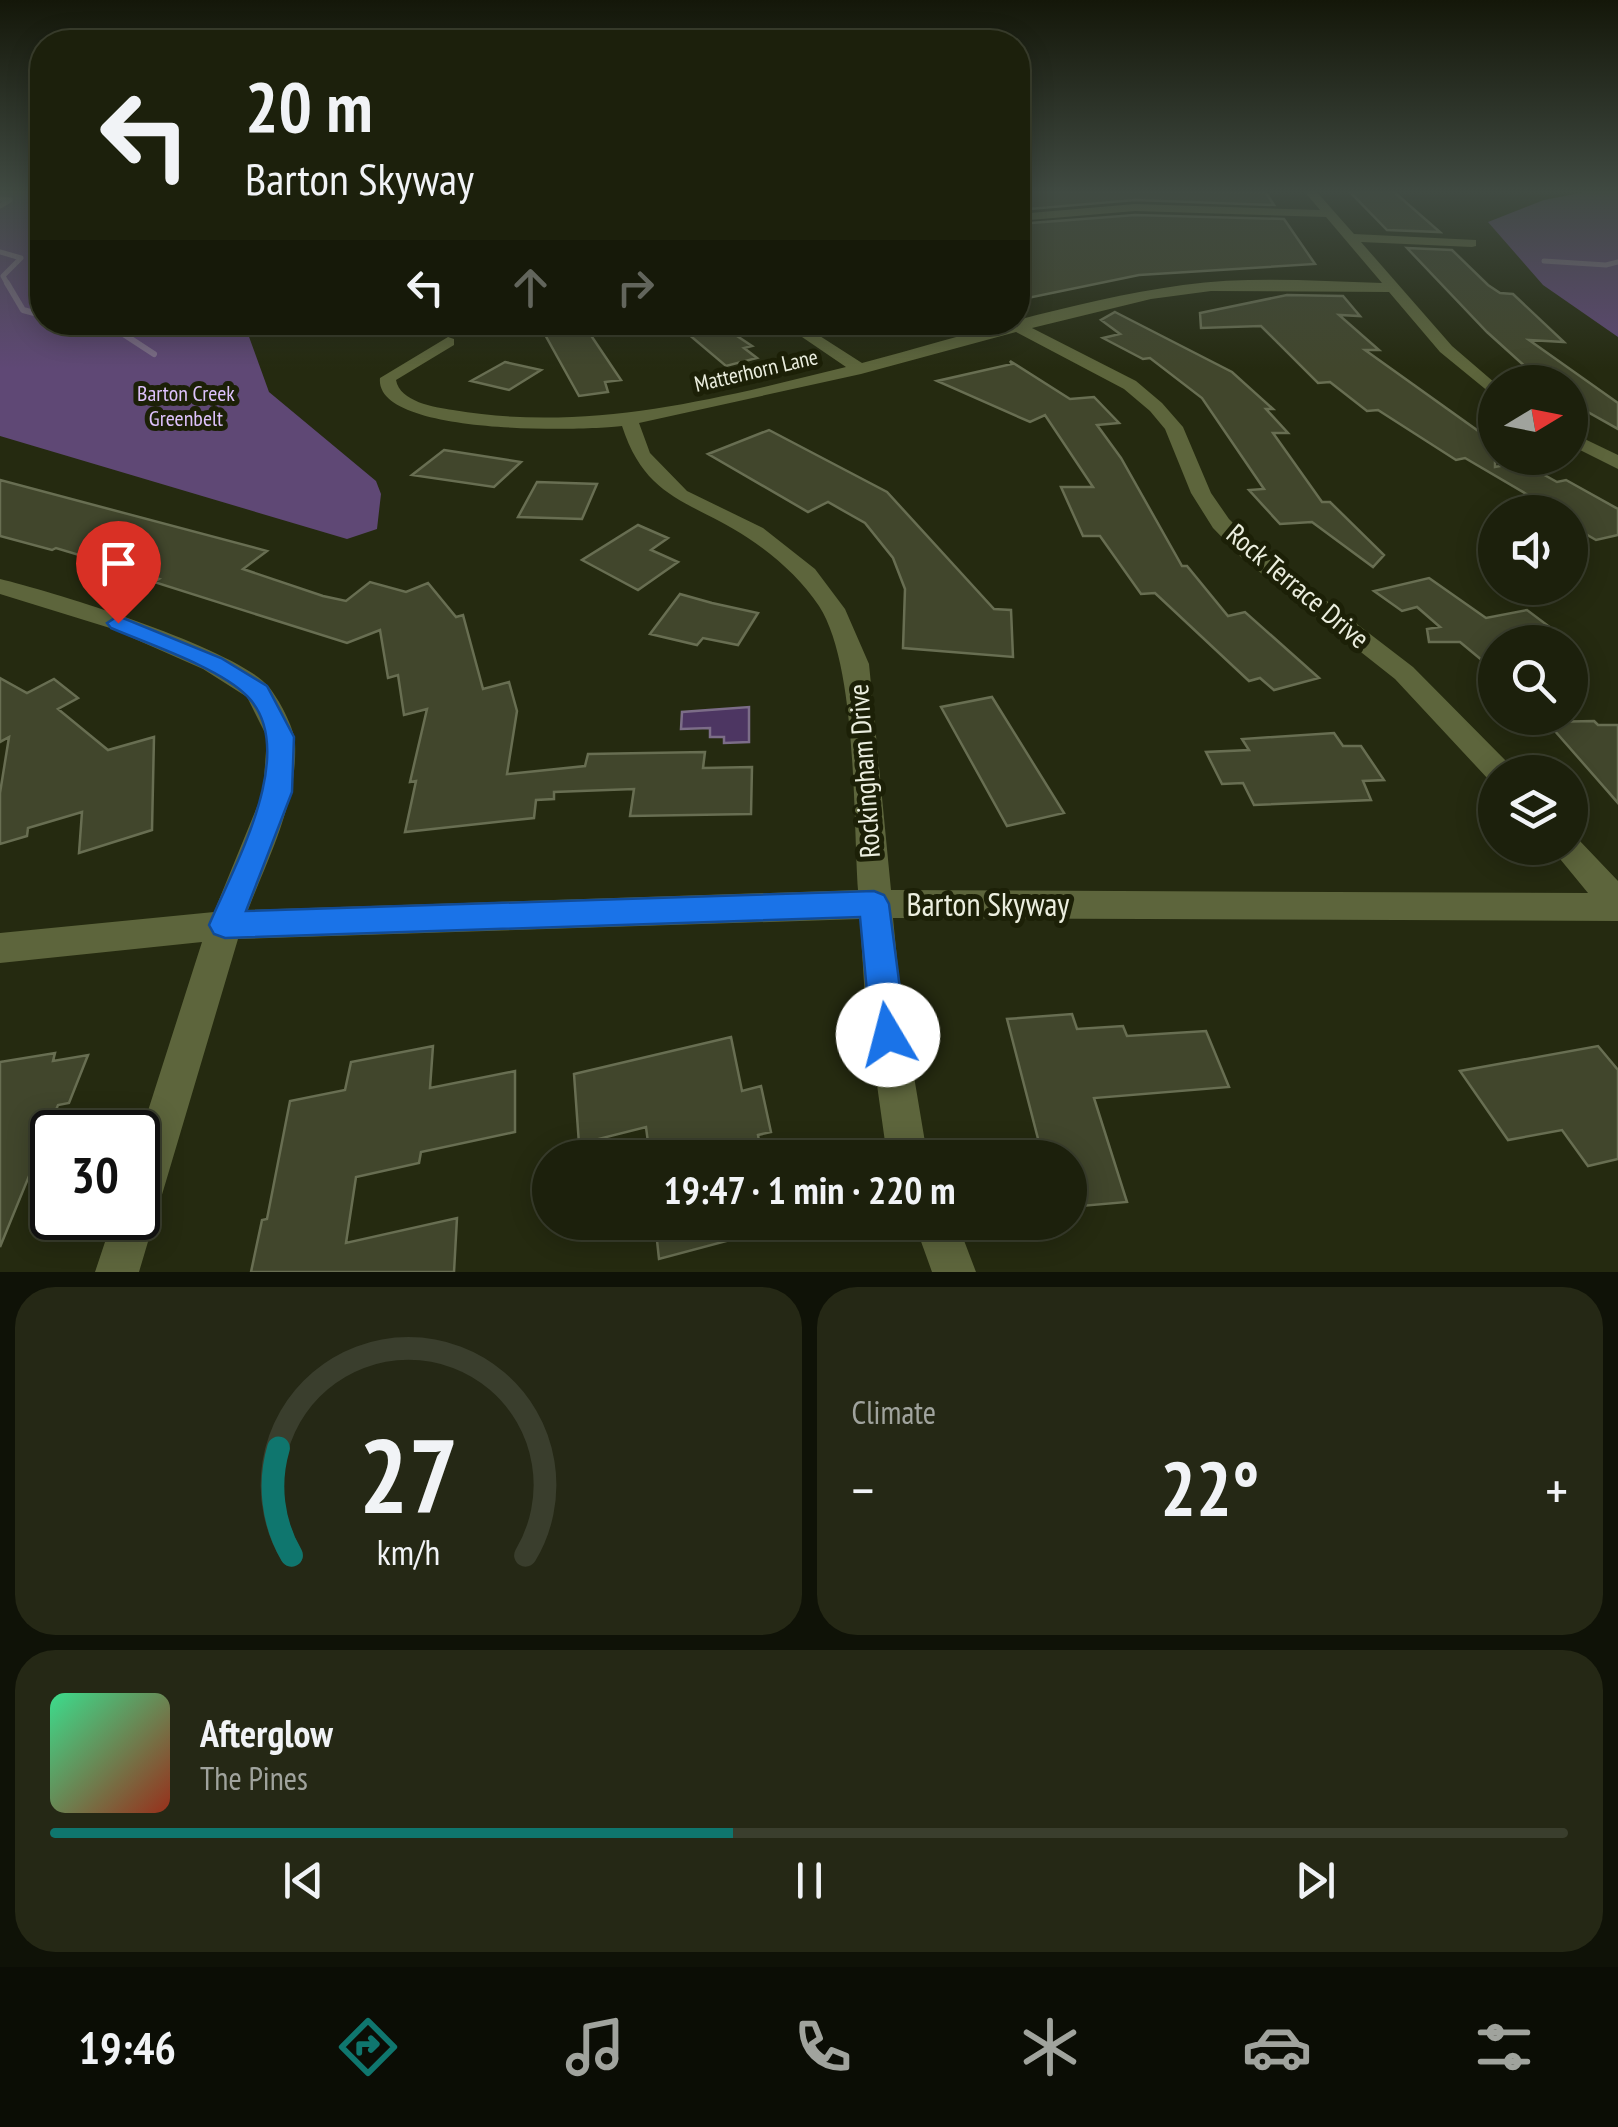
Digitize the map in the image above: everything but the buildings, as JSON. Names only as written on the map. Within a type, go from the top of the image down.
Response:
[{"type":"street","points":[[1361,250],[1446,349],[1478,377]]},
{"type":"street","name":"Matterhorn Lane","points":[[1030,324],[1201,286],[1393,288]]},
{"type":"street","name":"Rock Terrace Drive","points":[[1030,333],[1130,385],[1156,406],[1174,427],[1200,494],[1250,553],[1404,673],[1483,755]]},
{"type":"street","points":[[807,335],[860,369]]},
{"type":"street","name":"Matterhorn Lane","points":[[448,342],[388,378],[391,392],[414,406],[471,420],[536,425],[630,423],[988,335]]},
{"type":"street","name":"Rockingham Drive","points":[[630,423],[640,455],[680,495],[755,534],[807,574],[833,609],[856,664],[883,1000],[905,1140]]},
{"type":"street","points":[[1588,447],[1618,463]]},
{"type":"street","points":[[0,586],[118,623],[212,663],[258,692],[281,737],[278,792],[225,925],[160,1136]]},
{"type":"street","points":[[1582,865],[1618,905]]},
{"type":"street","name":"Barton Skyway","points":[[0,948],[225,925],[874,904],[1618,905]]},
{"type":"street","points":[[117,1272],[127,1240]]},
{"type":"street","points":[[942,1240],[954,1272]]},
{"type":"green space","name":"Barton Creek Greenbelt","points":[[0,250],[30,250],[30,335],[248,335],[269,392],[376,481],[381,494],[377,529],[347,539],[0,436]]},
{"type":"green space","points":[[1513,250],[1618,250],[1618,337],[1543,285]]},
{"type":"shaded area","points":[[749,707],[749,742],[724,743],[724,737],[710,737],[710,728],[681,729],[682,712]]},
{"type":"waterway","points":[[0,252],[21,258],[3,276],[8,285]]},
{"type":"waterway","points":[[1544,261],[1606,265],[1618,262]]},
{"type":"waterway","points":[[7,283],[23,310],[30,312]]},
{"type":"waterway","points":[[125,335],[154,354]]},
{"type":"route","points":[[118,623],[212,663],[258,692],[281,737],[278,792],[225,925],[874,904],[888,1035]]}]
